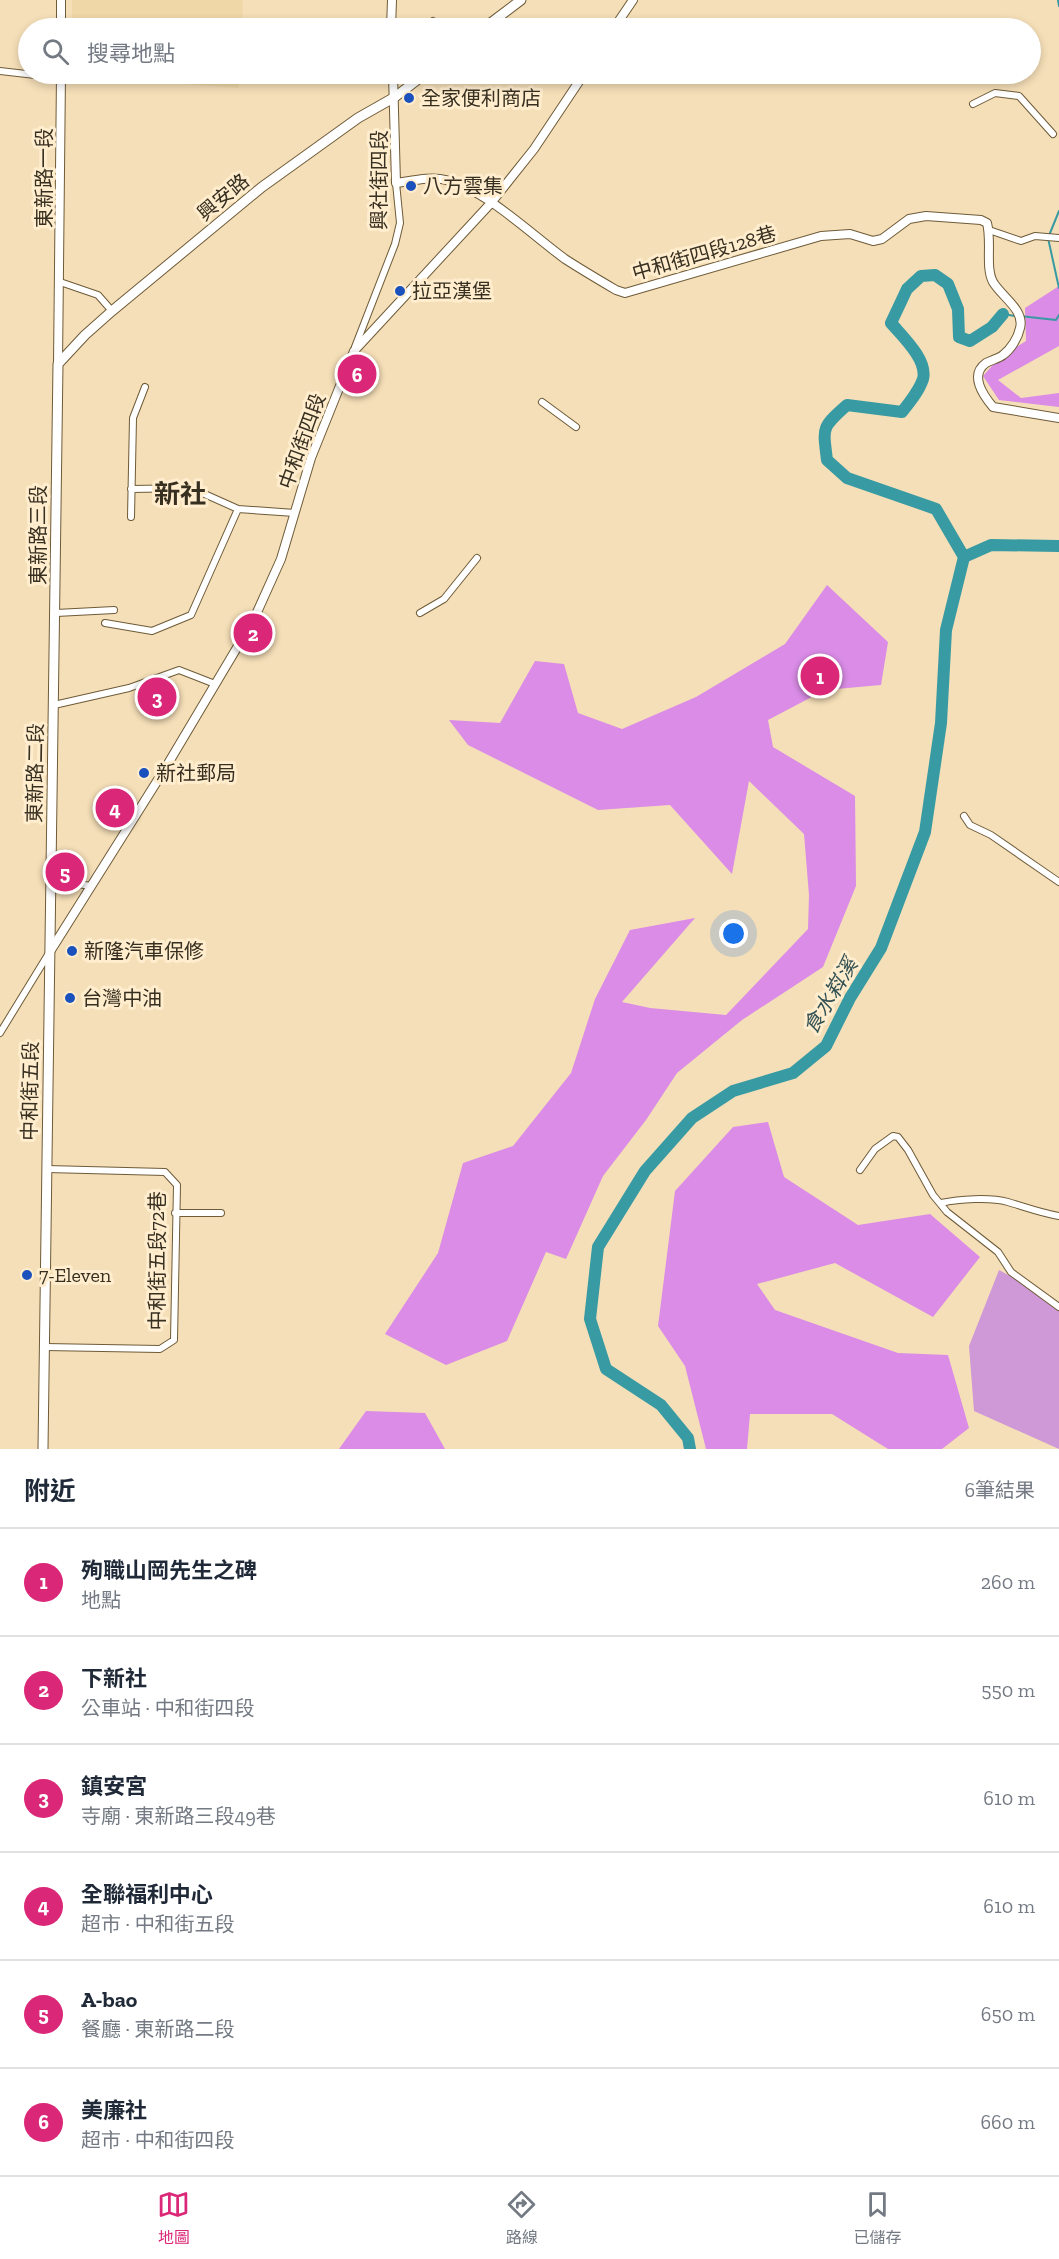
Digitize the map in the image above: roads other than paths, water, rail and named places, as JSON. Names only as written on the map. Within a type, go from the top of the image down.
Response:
[{"type":"main road","points":[[497,18],[521,0]]},
{"type":"main road","name":"興安路","points":[[58,364],[112,310],[262,187],[358,118],[412,84]]},
{"type":"main road","name":"東新路三段","points":[[54,705],[58,364]]},
{"type":"main road","name":"東新路二段","points":[[51,950],[54,705]]},
{"type":"main road","name":"中和街五段","points":[[43,1449],[51,950]]},
{"type":"street","points":[[61,0],[61,18]]},
{"type":"street","points":[[392,0],[392,18]]},
{"type":"street","points":[[621,18],[633,0]]},
{"type":"street","points":[[0,71],[18,72]]},
{"type":"street","name":"東新路一段","points":[[60,282],[61,84]]},
{"type":"street","name":"興社街四段","points":[[354,351],[376,288],[395,244],[400,223],[396,183],[393,84]]},
{"type":"street","name":"中和街四段","points":[[91,886],[166,767],[254,619],[281,559],[311,458],[354,351],[491,203],[534,149],[577,84]]},
{"type":"street","points":[[973,104],[995,93],[1019,96],[1053,134]]},
{"type":"street","name":"中和街四段128巷","points":[[396,183],[445,179],[462,185],[491,203],[567,260],[616,290],[625,293],[821,236],[850,234],[873,241],[882,239],[909,219],[926,216],[975,219],[987,223],[989,230]]},
{"type":"street","points":[[1059,238],[1035,236],[1021,241],[989,230],[991,247],[989,273],[994,284],[1017,311],[1021,326],[1014,342],[1003,355],[984,365],[979,373],[980,389],[993,407],[1059,418]]},
{"type":"street","points":[[58,364],[60,282],[98,295],[112,310]]},
{"type":"street","points":[[131,517],[133,418],[145,387]]},
{"type":"street","points":[[542,402],[576,426]]},
{"type":"street","points":[[131,489],[191,488],[238,509],[295,513]]},
{"type":"street","points":[[105,623],[152,631],[191,615],[238,509]]},
{"type":"street","points":[[420,613],[444,599],[477,558]]},
{"type":"street","points":[[56,613],[114,610]]},
{"type":"street","points":[[54,705],[129,688],[178,670],[215,684]]},
{"type":"street","points":[[964,816],[970,825],[991,835],[1059,882]]},
{"type":"street","points":[[0,1033],[91,886],[51,880]]},
{"type":"street","points":[[860,1170],[875,1149],[894,1136],[898,1137],[908,1150],[933,1195],[948,1212],[998,1252],[1011,1272],[1059,1306]]},
{"type":"street","name":"中和街五段72巷","points":[[45,1347],[160,1349],[174,1340],[177,1185],[165,1172],[47,1169]]},
{"type":"street","points":[[941,1203],[956,1199],[1005,1202],[1036,1212],[1059,1216]]},
{"type":"street","points":[[175,1213],[221,1213]]},
{"type":"waterway","points":[[1058,0],[1059,6]]},
{"type":"waterway","points":[[1059,211],[1048,238],[1059,288]]},
{"type":"waterway","points":[[964,557],[936,509],[847,478],[827,460],[825,434],[828,424],[847,405],[902,412],[917,392],[923,379],[922,364],[913,349],[891,323],[907,289],[921,276],[935,275],[948,284],[958,309],[959,337],[970,341],[992,327],[1003,314]]},
{"type":"waterway","points":[[1003,314],[1015,316]]},
{"type":"waterway","points":[[1020,316],[1056,320],[1059,315]]},
{"type":"waterway","name":"食水嵙溪","points":[[690,1449],[688,1438],[661,1405],[606,1369],[590,1319],[598,1247],[645,1171],[692,1118],[733,1091],[793,1073],[826,1046],[850,998],[881,948],[925,832],[941,723],[946,630],[964,557],[991,545],[1059,546]]},
{"type":"place","name":"全家便利商店","points":[[409,98]]},
{"type":"place","name":"八方雲集","points":[[411,186]]},
{"type":"place","name":"拉亞漢堡","points":[[400,291]]},
{"type":"place","name":"美廉社","points":[[357,374]]},
{"type":"place","name":"下新社","points":[[253,633]]},
{"type":"place","name":"殉職山岡先生之碑","points":[[820,676]]},
{"type":"place","name":"鎮安宮","points":[[157,697]]},
{"type":"place","name":"新社郵局","points":[[144,773]]},
{"type":"place","name":"全聯福利中心","points":[[115,808]]},
{"type":"place","name":"A-bao","points":[[65,872]]},
{"type":"place","name":"新隆汽車保修","points":[[72,951]]},
{"type":"place","name":"台灣中油","points":[[70,998]]},
{"type":"place","name":"7-Eleven","points":[[27,1275]]},
{"type":"district","name":"新社","points":[[180,494]]}]
